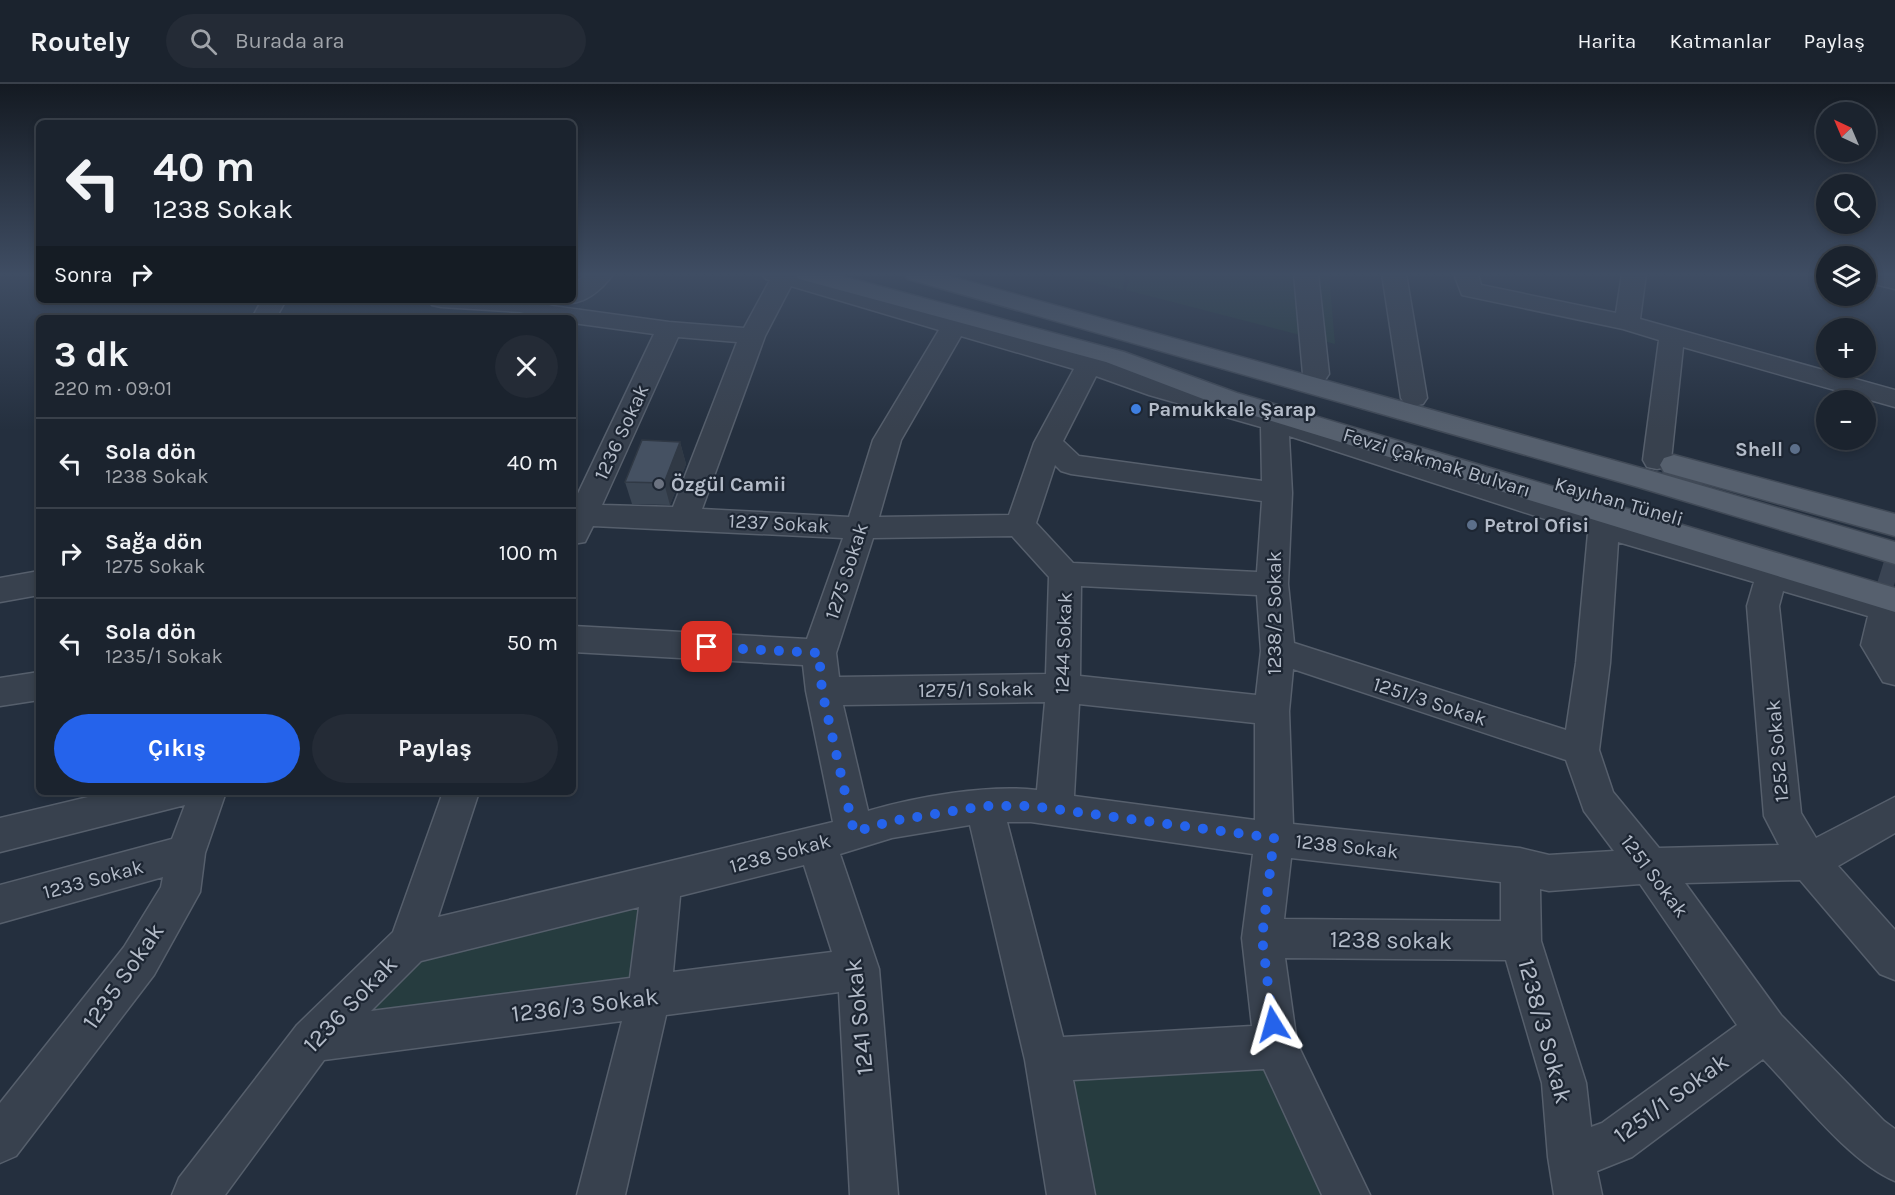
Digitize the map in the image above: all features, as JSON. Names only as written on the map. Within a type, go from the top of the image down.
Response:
[{"type":"main road","points":[[974,326],[1102,361]]},
{"type":"main road","name":"Fevzi Çakmak Bulvarı","points":[[1099,326],[1895,553]]},
{"type":"main road","points":[[1145,326],[1316,374],[1658,460],[1895,525]]},
{"type":"main road","name":"Kayıhan Tüneli","points":[[1102,361],[1223,385],[1889,599]]},
{"type":"street","points":[[654,326],[752,336]]},
{"type":"street","points":[[684,518],[752,336],[758,326]]},
{"type":"street","points":[[954,326],[1102,361],[1158,389],[1224,406],[1604,527],[1771,576],[1889,599],[1878,645],[1895,672]]},
{"type":"street","name":"1275 Sokak","points":[[836,838],[819,653],[861,528],[887,440],[954,326]]},
{"type":"street","points":[[1311,326],[1316,374]]},
{"type":"street","points":[[1402,326],[1414,398]]},
{"type":"street","points":[[1637,326],[1895,399]]},
{"type":"street","name":"1236 Sokak","points":[[576,522],[669,329]]},
{"type":"street","points":[[1658,460],[1672,336]]},
{"type":"street","points":[[1020,525],[1048,443],[1102,361]]},
{"type":"street","name":"1238/2 Sokak","points":[[1275,423],[1277,493],[1272,584],[1278,651],[1272,711],[1274,838],[1262,938],[1276,1046],[1346,1195]]},
{"type":"street","points":[[1048,443],[1071,464],[1277,493]]},
{"type":"street","name":"1237 Sokak","points":[[576,522],[684,518],[861,528],[1020,525]]},
{"type":"street","name":"1244 Sokak","points":[[1020,525],[1065,574],[1063,688],[1054,809]]},
{"type":"street","name":"1251 Sokak","points":[[1604,527],[1593,663],[1581,750],[1597,800],[1650,866],[1766,1030],[1868,1137],[1895,1158]]},
{"type":"street","points":[[1065,574],[1272,584]]},
{"type":"street","name":"1252 Sokak","points":[[1771,576],[1763,606],[1782,816],[1809,862],[1895,960]]},
{"type":"street","points":[[0,590],[36,584]]},
{"type":"street","points":[[576,639],[819,653]]},
{"type":"street","name":"1251/3 Sokak","points":[[1278,651],[1581,750]]},
{"type":"street","points":[[0,692],[36,686]]},
{"type":"street","name":"1275/1 Sokak","points":[[822,691],[1063,688],[1272,711]]},
{"type":"street","points":[[0,835],[165,795]]},
{"type":"street","name":"1235 Sokak","points":[[0,1140],[139,961],[180,892],[186,853],[206,795]]},
{"type":"street","name":"1236 Sokak","points":[[196,1195],[312,1040],[409,944],[460,795]]},
{"type":"street","points":[[984,806],[1047,1060],[1071,1195]]},
{"type":"street","name":"1238 Sokak","points":[[409,944],[662,884],[892,821],[984,806],[1054,809],[1274,838],[1520,866],[1549,873],[1650,866],[1809,862],[1894,815]]},
{"type":"street","name":"1241 Sokak","points":[[836,838],[858,969],[874,1195]]},
{"type":"street","name":"1233 Sokak","points":[[0,904],[186,853]]},
{"type":"street","name":"1238/3 Sokak","points":[[1520,866],[1521,941],[1564,1083],[1574,1176]]},
{"type":"street","points":[[601,1195],[648,996],[662,884]]},
{"type":"street","name":"1238 sokak","points":[[1262,938],[1521,941]]},
{"type":"street","name":"1236/3 Sokak","points":[[312,1040],[858,969]]},
{"type":"street","name":"1251/1 Sokak","points":[[1574,1176],[1616,1141],[1766,1030]]},
{"type":"street","points":[[1047,1060],[1276,1046]]},
{"type":"green space","points":[[1265,326],[1333,326],[1335,344]]},
{"type":"green space","points":[[662,883],[649,996],[312,1040],[409,944]]},
{"type":"green space","points":[[1276,1046],[1346,1195],[1071,1195],[1047,1060]]},
{"type":"building","points":[[642,440],[680,442],[664,483],[625,482]]},
{"type":"tunnel","points":[[1879,577],[1895,582]]},
{"type":"place","name":"Pamukkale Şarap","points":[[1136,409]]},
{"type":"place","name":"Shell","points":[[1795,449]]},
{"type":"place","name":"Özgül Camii","points":[[659,484]]},
{"type":"place","name":"Petrol Ofisi","points":[[1472,525]]},
{"type":"route","points":[[707,647],[819,653],[822,691],[854,832],[892,821],[984,806],[1031,806],[1213,832],[1274,838],[1262,938],[1273,1024]]}]
